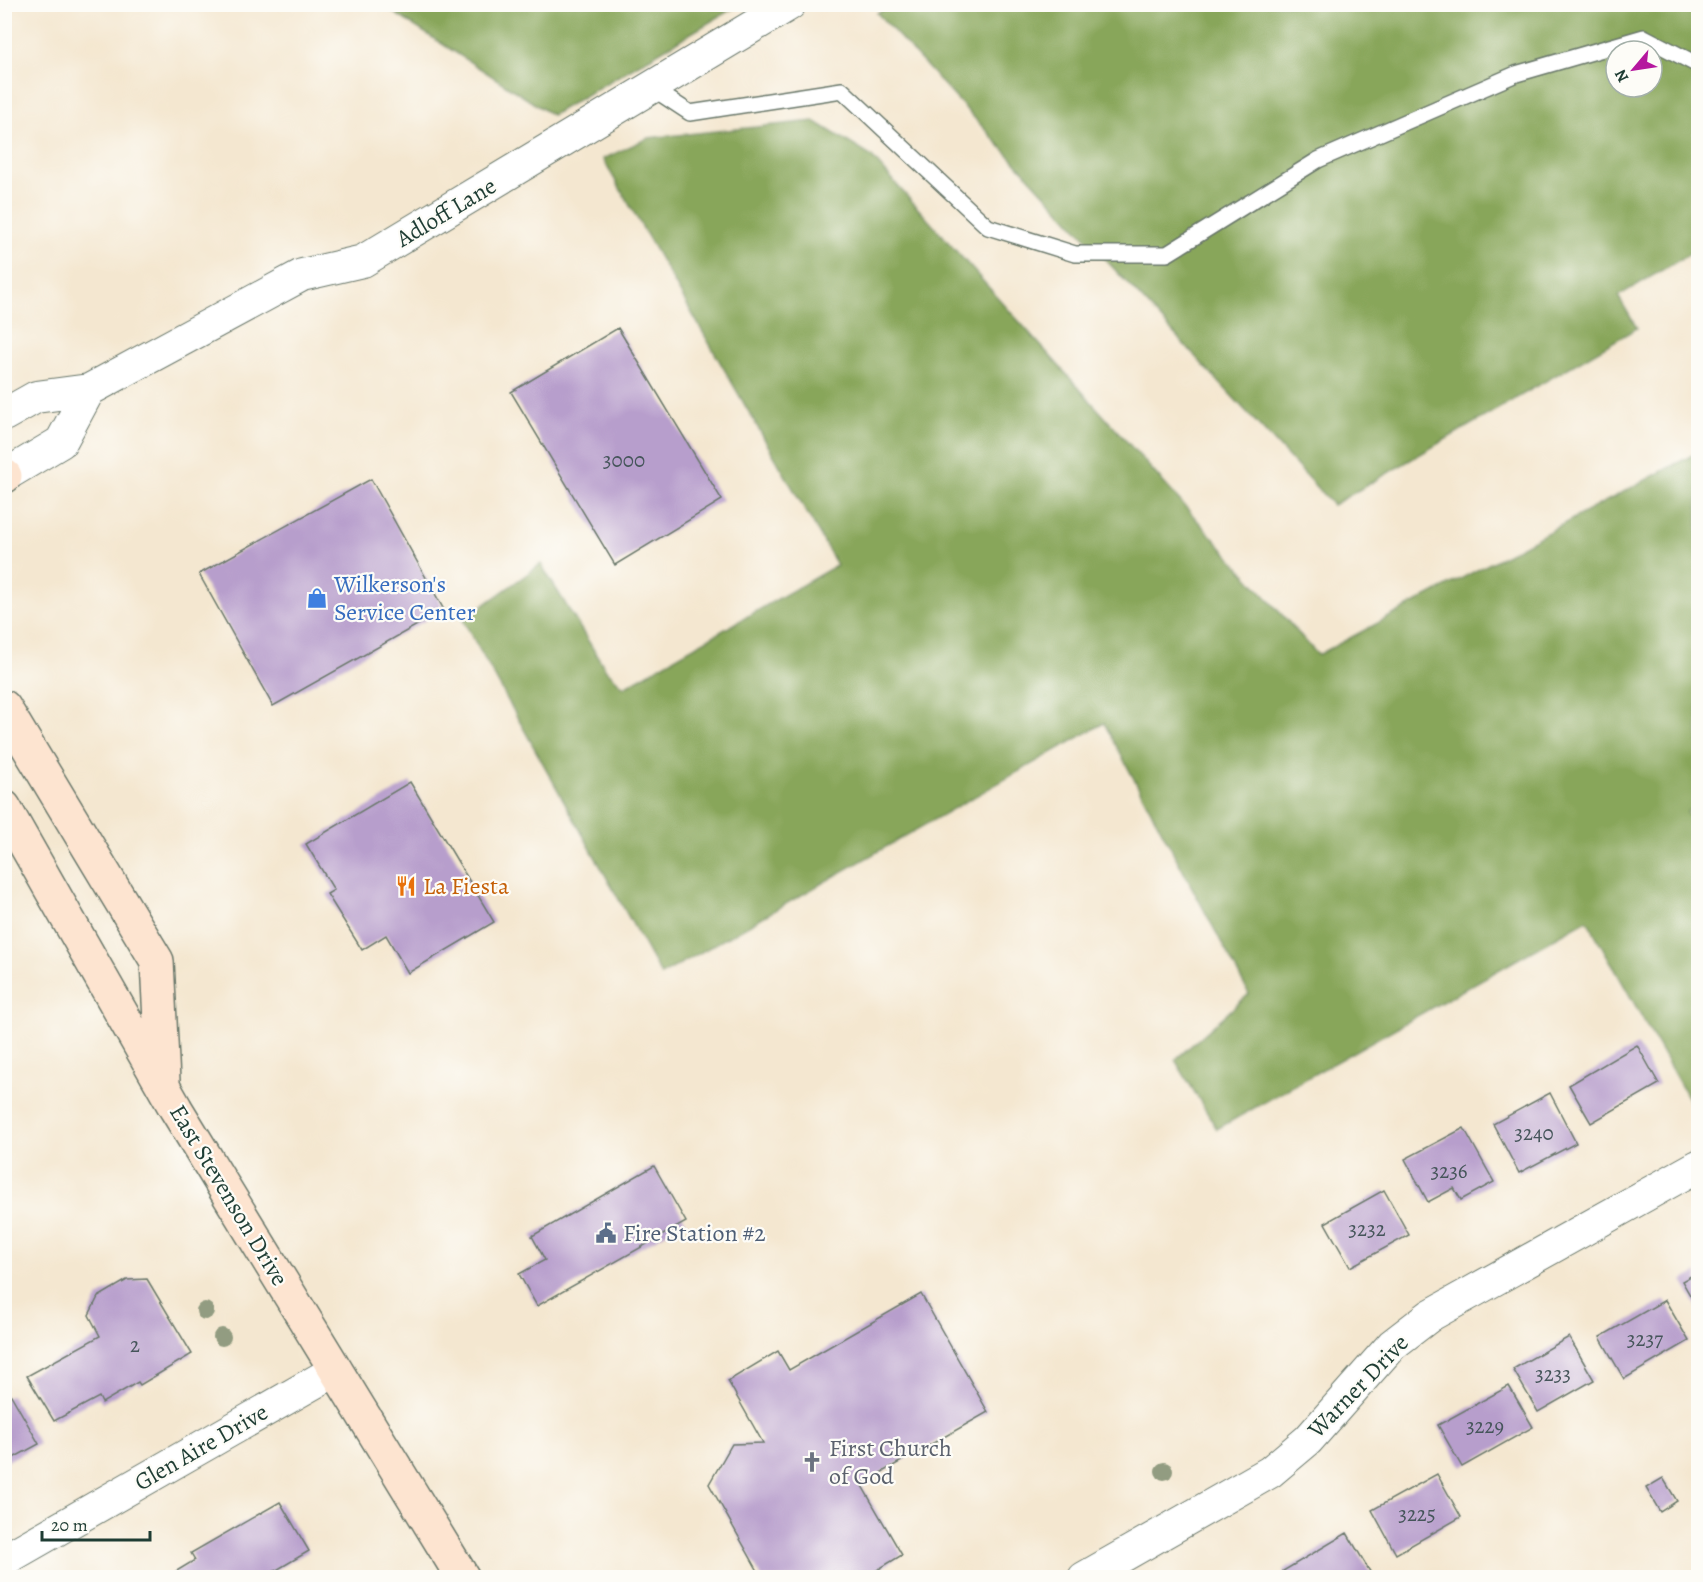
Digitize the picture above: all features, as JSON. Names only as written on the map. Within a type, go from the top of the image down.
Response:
[{"type":"main road","points":[[4,707],[157,961],[163,1086]]},
{"type":"main road","name":"East Stevenson Drive","points":[[4,807],[163,1086],[463,1578]]},
{"type":"street","name":"Adloff Lane","points":[[4,415],[36,397],[89,390],[302,274],[363,261],[790,4]]},
{"type":"street","points":[[5,476],[61,442],[89,390]]},
{"type":"street","name":"Warner Drive","points":[[1084,1578],[1270,1472],[1308,1440],[1392,1345],[1431,1315],[1698,1166]]},
{"type":"street","name":"Glen Aire Drive","points":[[4,1560],[336,1370]]},
{"type":"lane","points":[[652,88],[690,112],[842,90],[988,227],[1075,254],[1167,254],[1318,160],[1515,74],[1644,37],[1698,65]]},
{"type":"green space","points":[[382,4],[739,5],[552,115]]},
{"type":"green space","points":[[894,4],[1698,5],[1698,249],[1618,296],[1637,328],[1333,505],[877,13]]},
{"type":"green space","points":[[814,121],[871,156],[1318,655],[1698,452],[1698,805],[1687,812],[1698,832],[1698,1116],[1587,920],[1217,1129],[1175,1060],[1249,994],[1104,723],[661,975],[463,620],[541,564],[606,670],[624,687],[837,565],[603,159],[648,138]]},
{"type":"building","points":[[618,328],[722,500],[615,565],[511,392]]},
{"type":"building","points":[[371,479],[444,610],[273,706],[199,574]]},
{"type":"building","points":[[410,782],[494,922],[408,973],[386,935],[362,950],[327,894],[334,890],[306,844]]},
{"type":"building","points":[[1637,1045],[1659,1084],[1591,1123],[1569,1085]]},
{"type":"building","points":[[1550,1093],[1576,1143],[1519,1173],[1493,1124]]},
{"type":"building","points":[[1464,1128],[1494,1182],[1461,1200],[1454,1188],[1428,1202],[1405,1159]]},
{"type":"building","points":[[654,1166],[686,1222],[537,1306],[519,1274],[545,1260],[532,1236]]},
{"type":"building","points":[[1384,1190],[1409,1235],[1350,1267],[1325,1223]]},
{"type":"building","points":[[1698,1272],[1698,1309],[1682,1281]]},
{"type":"building","points":[[147,1279],[192,1354],[140,1385],[138,1382],[102,1403],[99,1397],[54,1421],[27,1376],[100,1336],[89,1315],[98,1297],[127,1280]]},
{"type":"building","points":[[921,1294],[988,1412],[861,1484],[902,1555],[864,1578],[762,1578],[709,1484],[732,1444],[763,1443],[728,1381],[778,1351],[789,1370]]},
{"type":"building","points":[[1665,1300],[1689,1341],[1624,1379],[1600,1337]]},
{"type":"building","points":[[1569,1337],[1594,1380],[1538,1412],[1513,1369]]},
{"type":"building","points":[[1509,1386],[1533,1427],[1462,1467],[1438,1425]]},
{"type":"building","points":[[11,1395],[39,1444],[4,1463],[4,1399]]},
{"type":"building","points":[[1437,1474],[1461,1517],[1396,1554],[1372,1510]]},
{"type":"building","points":[[1663,1478],[1677,1501],[1660,1512],[1646,1488]]},
{"type":"building","points":[[280,1502],[309,1551],[263,1578],[165,1578],[195,1560],[191,1553]]},
{"type":"building","points":[[1347,1533],[1372,1575],[1367,1578],[1286,1578],[1283,1571]]},
{"type":"place","name":"Wilkerson's Service Center","points":[[317,598]]},
{"type":"place","name":"La Fiesta","points":[[406,886]]},
{"type":"place","name":"Fire Station #2","points":[[606,1233]]},
{"type":"place","name":"First Church of God","points":[[812,1462]]}]
